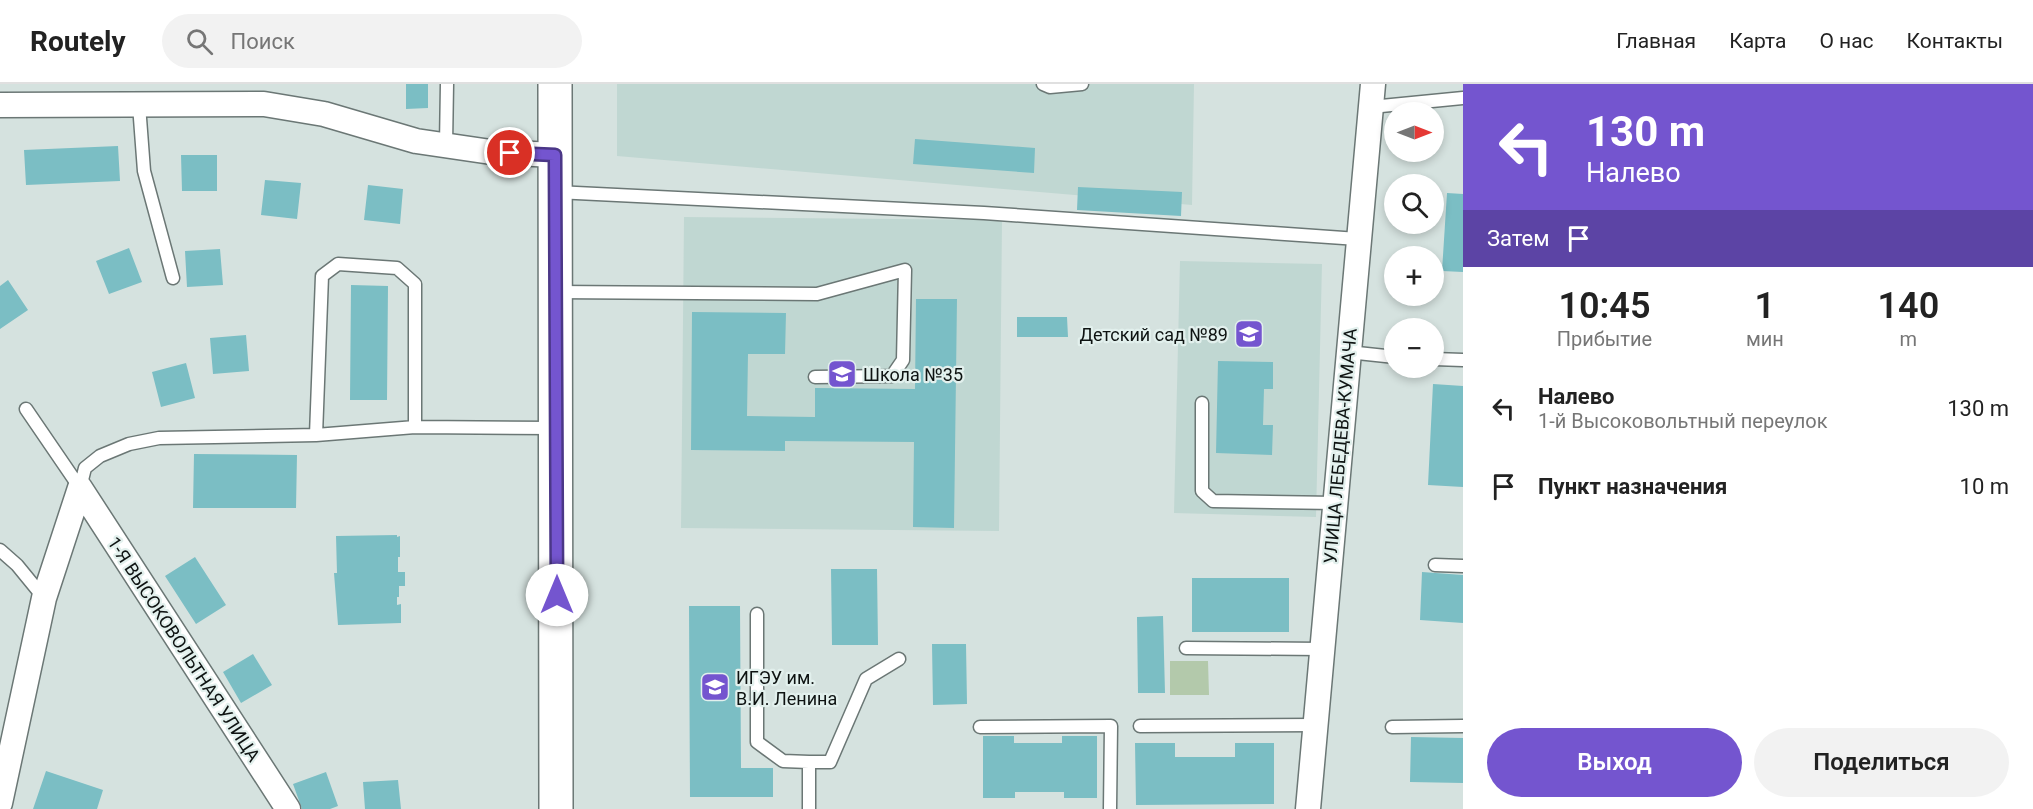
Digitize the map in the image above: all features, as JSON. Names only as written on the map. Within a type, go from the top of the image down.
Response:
[{"type":"main road","points":[[555,84],[556,809]]},
{"type":"street","name":"УЛИЦА ЛЕБЕДЕВА-КУМАЧА","points":[[1308,809],[1372,95]]},
{"type":"street","points":[[0,105],[264,104],[324,114],[416,141],[491,152],[555,155]]},
{"type":"street","points":[[1,794],[44,598],[80,488]]},
{"type":"street","name":"1-Я ВЫСОКОВОЛЬТНАЯ УЛИЦА","points":[[80,488],[288,809]]},
{"type":"lane","points":[[446,145],[447,84]]},
{"type":"lane","points":[[1043,84],[1050,87],[1082,84]]},
{"type":"lane","points":[[1372,95],[1463,98]]},
{"type":"lane","points":[[139,105],[144,171],[173,278]]},
{"type":"lane","points":[[555,192],[984,213],[1358,239]]},
{"type":"lane","points":[[316,435],[322,276],[338,264],[397,268],[415,284],[415,427]]},
{"type":"lane","points":[[554,291],[816,294],[905,270],[903,360],[892,376],[815,377]]},
{"type":"lane","points":[[1348,352],[1384,356]]},
{"type":"lane","points":[[1444,359],[1463,360]]},
{"type":"lane","points":[[1202,403],[1202,491],[1212,501],[1335,503]]},
{"type":"lane","points":[[26,409],[80,488]]},
{"type":"lane","points":[[80,488],[85,468],[100,456],[129,444],[159,438],[316,435],[415,427],[555,428]]},
{"type":"lane","points":[[0,550],[17,565],[44,598]]},
{"type":"lane","points":[[1435,565],[1463,566]]},
{"type":"lane","points":[[757,614],[757,742],[783,761],[830,762],[866,679],[899,659]]},
{"type":"lane","points":[[1186,648],[1322,649]]},
{"type":"lane","points":[[1140,726],[1315,725]]},
{"type":"lane","points":[[980,727],[1111,726],[1110,809]]},
{"type":"lane","points":[[1392,727],[1463,726]]},
{"type":"lane","points":[[809,762],[809,809]]},
{"type":"shaded area","points":[[617,84],[1194,84],[1192,205],[617,156]]},
{"type":"shaded area","name":"Школа №35","points":[[684,217],[1002,220],[999,531],[681,528]]},
{"type":"shaded area","name":"Детский сад №89","points":[[1180,261],[1322,264],[1316,517],[1174,513]]},
{"type":"green space","points":[[1170,661],[1208,661],[1209,695],[1170,695]]},
{"type":"building","points":[[406,84],[428,84],[428,108],[406,109]]},
{"type":"building","points":[[915,139],[1035,148],[1034,173],[913,164]]},
{"type":"building","points":[[118,146],[120,181],[26,185],[24,150]]},
{"type":"building","points":[[181,155],[217,155],[217,191],[182,191]]},
{"type":"building","points":[[265,180],[301,183],[297,219],[261,215]]},
{"type":"building","points":[[368,185],[403,189],[400,224],[364,220]]},
{"type":"building","points":[[1078,187],[1182,192],[1181,216],[1077,210]]},
{"type":"building","points":[[1447,193],[1463,194],[1463,272],[1444,271]]},
{"type":"building","points":[[129,248],[142,282],[109,294],[96,261]]},
{"type":"building","points":[[220,249],[223,285],[187,287],[185,251]]},
{"type":"building","points":[[8,280],[28,310],[0,329],[0,286]]},
{"type":"building","points":[[351,285],[388,286],[387,400],[350,400]]},
{"type":"building","points":[[916,299],[957,299],[954,528],[913,527],[914,442],[785,441],[785,451],[691,450],[692,312],[786,313],[785,354],[748,354],[747,416],[815,417],[815,388],[915,389]]},
{"type":"building","points":[[1017,317],[1067,317],[1068,337],[1017,337]]},
{"type":"building","points":[[246,335],[249,371],[213,374],[210,338]]},
{"type":"building","points":[[1218,361],[1273,362],[1273,389],[1264,389],[1263,425],[1273,425],[1272,455],[1216,453]]},
{"type":"building","points":[[186,363],[195,398],[161,407],[152,372]]},
{"type":"building","points":[[1433,384],[1463,386],[1463,487],[1428,485]]},
{"type":"building","points":[[194,454],[297,455],[296,508],[193,508]]},
{"type":"building","points":[[397,535],[397,537],[400,536],[398,572],[405,572],[405,586],[399,586],[399,597],[397,597],[397,605],[401,604],[401,623],[338,625],[334,573],[337,573],[336,536]]},
{"type":"building","points":[[195,557],[226,605],[196,624],[165,576]]},
{"type":"building","points":[[831,569],[877,569],[878,645],[832,645]]},
{"type":"building","points":[[1422,572],[1463,575],[1463,623],[1420,620]]},
{"type":"building","points":[[1192,578],[1289,578],[1289,632],[1192,632]]},
{"type":"building","name":"ИГЭУ им. В.И. Ленина","points":[[689,606],[740,606],[741,768],[773,768],[773,797],[690,797]]},
{"type":"building","points":[[1163,616],[1165,693],[1138,693],[1137,617]]},
{"type":"building","points":[[932,644],[966,644],[967,704],[933,705]]},
{"type":"building","points":[[253,654],[272,685],[241,703],[223,672]]},
{"type":"building","points":[[983,736],[1014,736],[1014,743],[1062,743],[1062,736],[1097,736],[1097,798],[1064,798],[1064,792],[1015,792],[1015,798],[983,798]]},
{"type":"building","points":[[1411,737],[1463,738],[1463,783],[1410,782]]},
{"type":"building","points":[[1135,743],[1175,743],[1175,757],[1235,757],[1235,743],[1274,743],[1274,804],[1136,805]]},
{"type":"building","points":[[46,771],[103,790],[97,809],[33,809]]},
{"type":"building","points":[[326,772],[338,806],[330,809],[302,809],[293,784]]},
{"type":"building","points":[[398,780],[401,809],[365,809],[363,782]]},
{"type":"place","name":"Детский сад №89","points":[[1249,334]]},
{"type":"place","name":"Школа №35","points":[[842,374]]},
{"type":"place","name":"ИГЭУ им. В.И. Ленина","points":[[715,687]]},
{"type":"route","points":[[510,153],[555,155],[557,595]]}]
